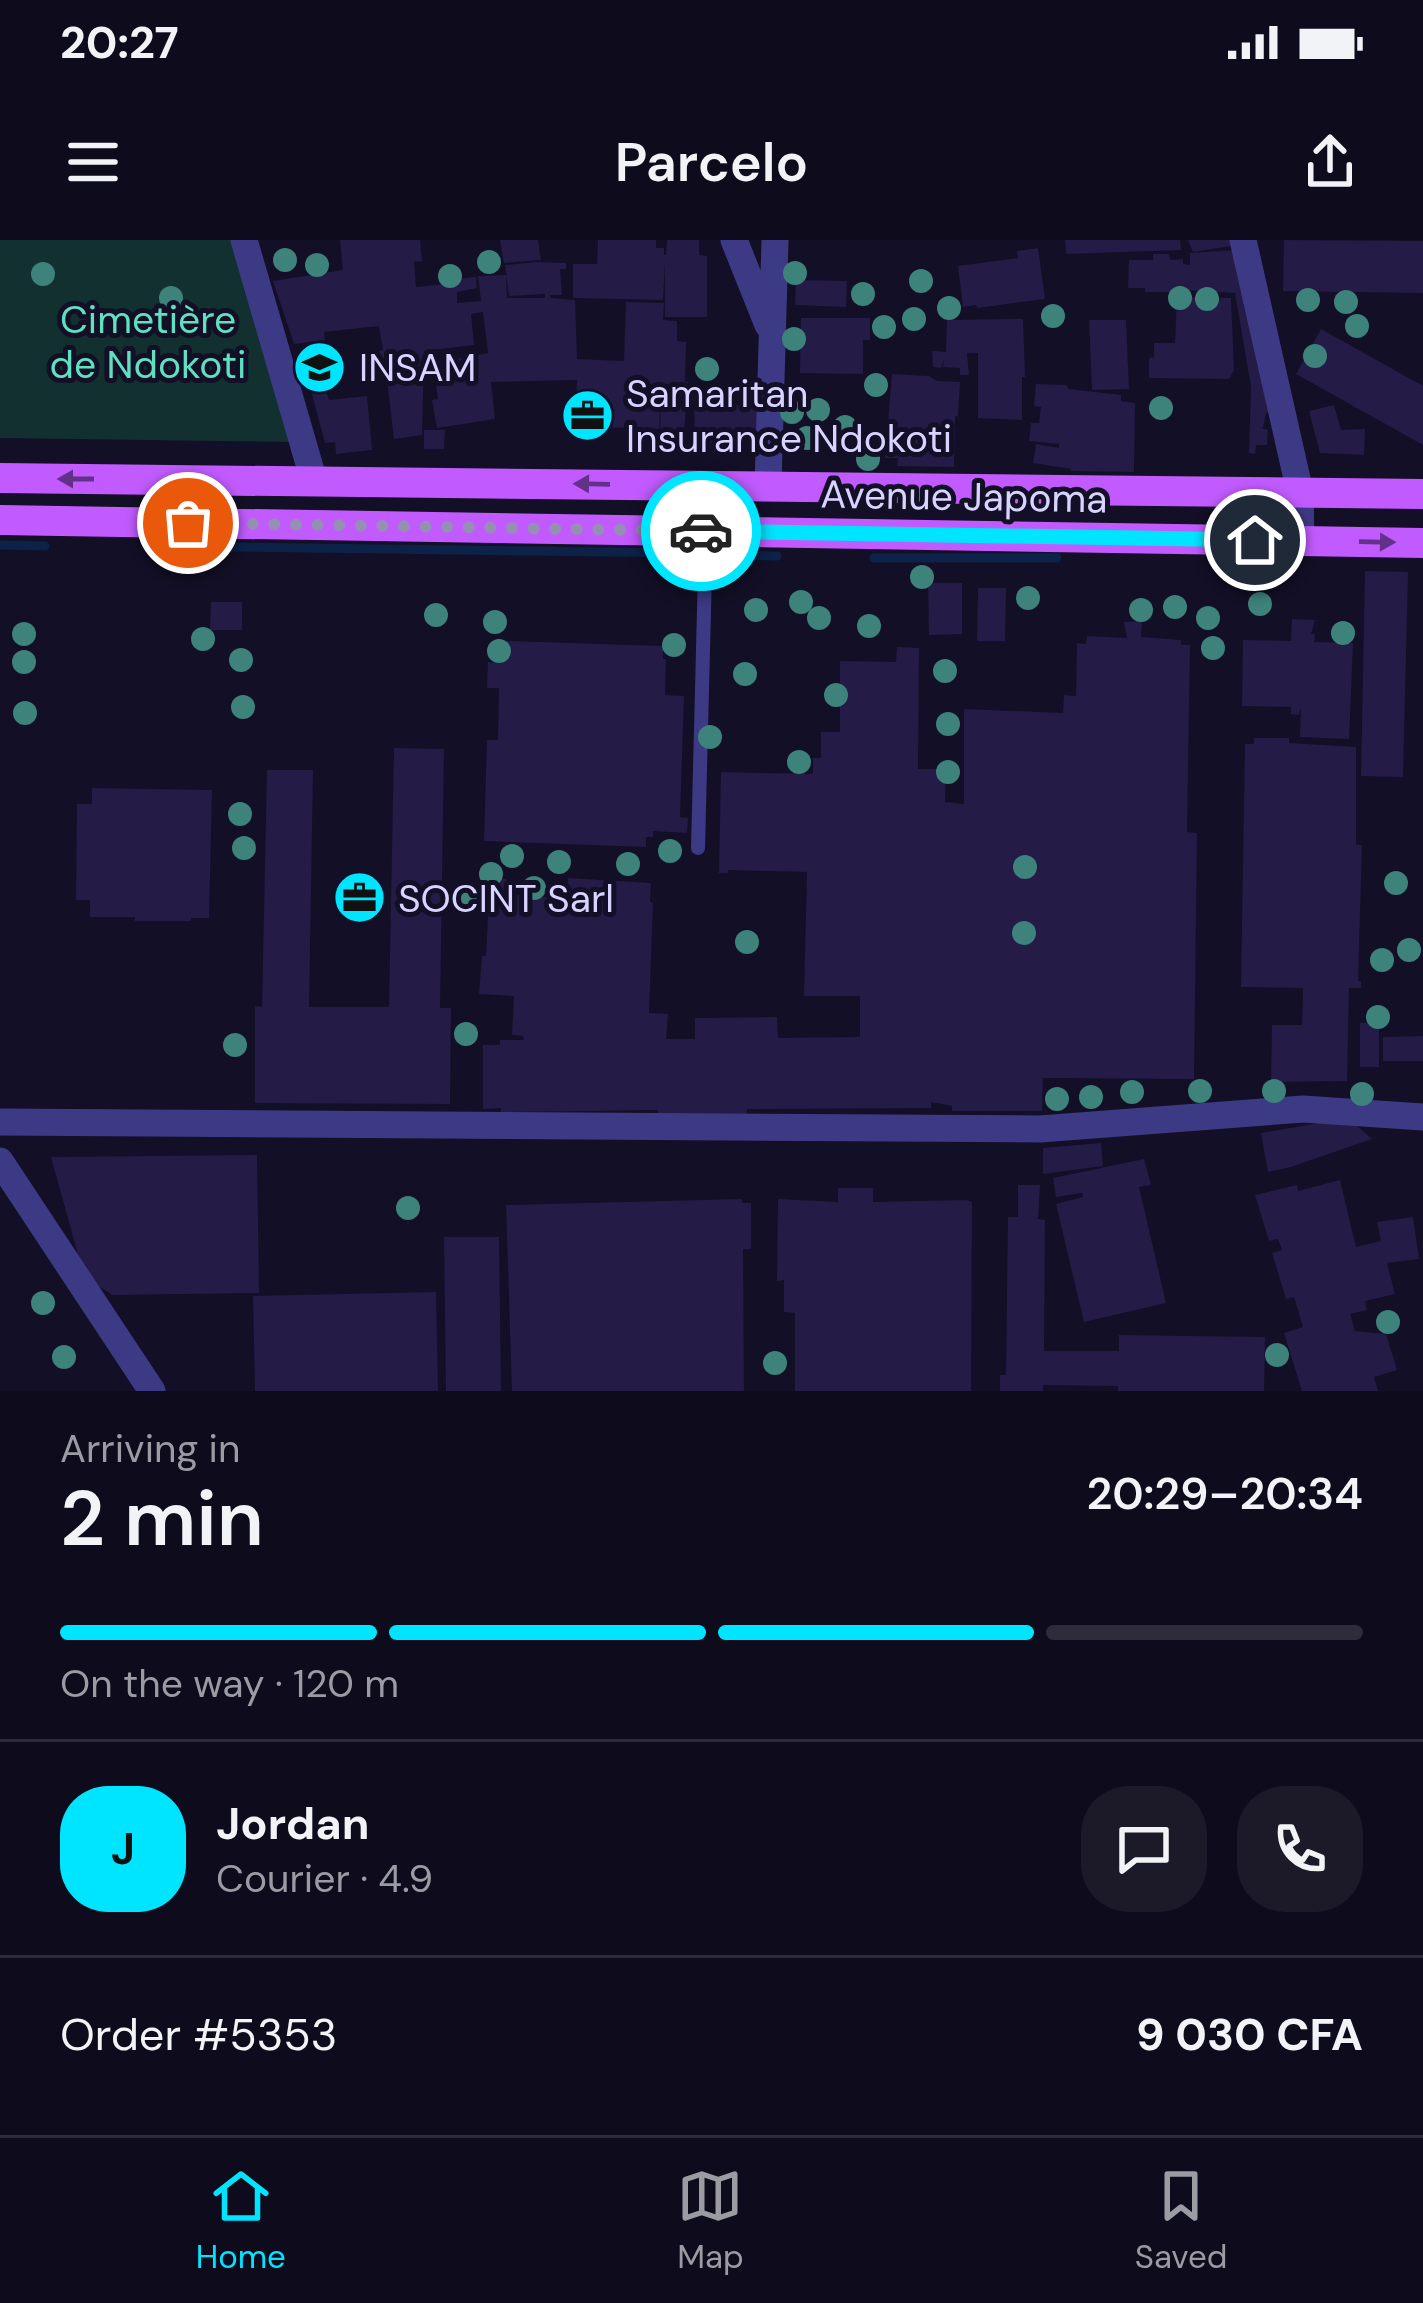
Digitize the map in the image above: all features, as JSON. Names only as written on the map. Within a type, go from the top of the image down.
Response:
[{"type":"main road","name":"Avenue Japoma","points":[[0,478],[1423,494]]},
{"type":"main road","name":"Avenue Japoma","points":[[0,520],[1423,543]]},
{"type":"street","points":[[734,240],[772,336]]},
{"type":"street","points":[[768,486],[775,240]]},
{"type":"street","points":[[1243,240],[1300,493],[1301,541]]},
{"type":"street","points":[[254,245],[314,481]]},
{"type":"street","points":[[0,1122],[1040,1129],[1303,1109],[1423,1117]]},
{"type":"street","points":[[0,1161],[152,1391]]},
{"type":"lane","points":[[698,848],[706,531]]},
{"type":"green space","name":"Cimetière de Ndokoti","points":[[0,240],[233,240],[296,442],[0,438]]},
{"type":"building","points":[[340,240],[420,240],[422,261],[414,262],[416,287],[476,277],[477,288],[457,292],[457,303],[481,301],[478,276],[506,275],[507,298],[545,298],[545,294],[509,296],[505,265],[566,263],[566,269],[560,269],[562,295],[550,295],[575,300],[577,359],[624,361],[626,302],[664,303],[663,320],[677,321],[677,341],[686,342],[683,446],[660,445],[661,395],[659,429],[575,426],[577,380],[491,382],[495,419],[437,428],[433,363],[488,353],[483,312],[471,314],[474,345],[424,351],[422,435],[394,439],[379,326],[324,332],[325,340],[294,344],[273,281],[343,270]]},
{"type":"building","points":[[500,240],[538,240],[541,260],[504,263]]},
{"type":"building","points":[[598,240],[656,240],[656,248],[664,248],[666,255],[667,240],[699,240],[699,255],[707,256],[707,317],[665,317],[665,264],[663,300],[573,298],[573,264],[597,264]]},
{"type":"building","points":[[1065,240],[1180,240],[1181,250],[1066,254]]},
{"type":"building","points":[[1188,240],[1231,240],[1232,246],[1193,252]]},
{"type":"building","points":[[1284,240],[1423,241],[1423,293],[1283,291]]},
{"type":"building","points":[[1038,248],[1045,299],[963,307],[958,266],[1018,258],[1017,251]]},
{"type":"building","points":[[1236,250],[1271,412],[1266,413],[1263,428],[1257,427],[1268,430],[1267,445],[1256,445],[1255,454],[1249,453],[1251,387],[1235,293],[1128,288],[1129,260],[1169,254],[1170,260],[1183,259],[1183,264],[1190,265],[1190,253]]},
{"type":"building","points":[[796,280],[847,281],[846,307],[795,305]]},
{"type":"building","points":[[1177,297],[1231,298],[1234,370],[1229,379],[1149,378],[1154,343],[1175,343]]},
{"type":"building","points":[[801,318],[870,318],[870,340],[863,340],[863,374],[800,373]]},
{"type":"building","points":[[1023,319],[1022,420],[978,418],[978,353],[967,353],[969,375],[960,375],[960,368],[943,367],[944,359],[941,368],[933,367],[932,351],[946,352],[947,320]]},
{"type":"building","points":[[1089,320],[1126,320],[1129,389],[1092,390]]},
{"type":"building","points":[[1321,329],[1423,386],[1423,445],[1296,374]]},
{"type":"building","points":[[319,368],[329,400],[367,396],[372,450],[336,454],[335,442],[325,443],[306,372]]},
{"type":"building","points":[[892,374],[960,382],[954,467],[897,466],[898,458],[885,458]]},
{"type":"building","points":[[1036,384],[1121,395],[1121,401],[1135,403],[1134,472],[1071,471],[1033,463],[1036,444],[1059,448],[1059,444],[1029,441],[1031,423],[1039,423],[1041,407],[1034,406]]},
{"type":"building","points":[[694,396],[730,396],[732,405],[761,405],[761,438],[730,436],[729,448],[695,448]]},
{"type":"building","points":[[1334,405],[1341,430],[1365,429],[1364,455],[1320,453],[1309,411]]},
{"type":"building","points":[[424,430],[445,430],[444,449],[424,449]]},
{"type":"building","points":[[1365,571],[1408,572],[1403,777],[1361,776]]},
{"type":"building","points":[[928,583],[962,583],[962,634],[929,635]]},
{"type":"building","points":[[978,588],[1006,588],[1005,641],[977,641]]},
{"type":"building","points":[[211,602],[242,602],[242,630],[210,630]]},
{"type":"building","points":[[1292,619],[1315,620],[1314,642],[1353,643],[1349,739],[1300,737],[1301,708],[1299,715],[1291,714],[1291,707],[1242,706],[1243,640],[1291,641]]},
{"type":"building","points":[[1142,621],[1141,637],[1190,645],[1187,832],[1197,833],[1194,1079],[1043,1078],[1042,1111],[952,1111],[952,1106],[931,1102],[931,1108],[747,1109],[747,1115],[658,1117],[658,1110],[483,1109],[483,1045],[524,1040],[512,1035],[514,996],[479,994],[490,878],[506,879],[506,894],[558,898],[558,893],[567,893],[568,878],[651,883],[649,1013],[668,1014],[666,1039],[695,1039],[695,1018],[777,1017],[778,1038],[860,1037],[860,996],[804,996],[807,872],[719,873],[721,772],[813,774],[813,758],[821,758],[821,732],[840,732],[840,661],[896,662],[897,647],[919,648],[918,769],[946,769],[945,802],[964,804],[964,709],[1063,713],[1064,695],[1076,696],[1077,643],[1086,644],[1087,636],[1127,638],[1124,622]]},
{"type":"building","points":[[507,641],[663,646],[665,695],[684,696],[680,817],[688,818],[687,833],[653,831],[653,837],[646,837],[646,847],[484,841],[487,740],[498,740],[499,688],[487,688],[488,662],[499,663],[500,646],[507,646]]},
{"type":"building","points":[[1254,738],[1356,747],[1356,845],[1362,845],[1361,988],[1349,988],[1347,1081],[1271,1082],[1272,1025],[1302,1025],[1303,988],[1241,987],[1245,744],[1254,744]]},
{"type":"building","points":[[394,748],[444,749],[440,1008],[451,1008],[450,1104],[255,1103],[267,770],[313,770],[309,1007],[389,1007]]},
{"type":"building","points":[[92,788],[212,790],[209,918],[135,921],[135,917],[90,917],[90,900],[76,900],[77,804],[92,804]]},
{"type":"building","points":[[1379,1022],[1379,1067],[1360,1067],[1360,1023]]},
{"type":"building","points":[[1423,1036],[1423,1061],[1383,1061],[1383,1037]]},
{"type":"building","points":[[1348,1118],[1372,1139],[1268,1172],[1261,1133]]},
{"type":"building","points":[[1101,1143],[1103,1166],[1043,1174],[1043,1148]]},
{"type":"building","points":[[257,1155],[259,1293],[112,1295],[84,1276],[51,1157]]},
{"type":"building","points":[[1144,1159],[1151,1185],[1139,1187],[1166,1303],[1084,1322],[1056,1204],[1083,1197],[1082,1193],[1056,1197],[1053,1178]]},
{"type":"building","points":[[1340,1180],[1356,1247],[1381,1241],[1377,1222],[1413,1217],[1419,1259],[1387,1263],[1395,1294],[1365,1301],[1367,1310],[1350,1314],[1355,1331],[1386,1334],[1397,1370],[1374,1377],[1378,1391],[1302,1391],[1284,1333],[1303,1327],[1294,1297],[1286,1299],[1272,1253],[1282,1250],[1278,1239],[1269,1241],[1255,1195]]},
{"type":"building","points":[[1018,1185],[1040,1185],[1038,1219],[1045,1220],[1044,1351],[1119,1351],[1119,1335],[1265,1337],[1264,1391],[1118,1391],[1118,1386],[1043,1385],[1043,1391],[1000,1391],[1000,1375],[1006,1375],[1008,1217],[1018,1217]]},
{"type":"building","points":[[838,1188],[873,1188],[873,1202],[972,1202],[971,1391],[795,1391],[795,1313],[784,1312],[784,1280],[777,1281],[778,1199],[838,1202]]},
{"type":"building","points":[[742,1199],[742,1203],[751,1203],[751,1249],[743,1249],[744,1391],[512,1391],[506,1205]]},
{"type":"building","points":[[444,1237],[499,1237],[501,1391],[446,1391]]},
{"type":"building","points":[[436,1292],[438,1391],[255,1391],[253,1296]]},
{"type":"waterway","points":[[0,545],[45,546]]},
{"type":"waterway","points":[[231,547],[689,553]]},
{"type":"waterway","points":[[731,555],[777,556]]},
{"type":"waterway","points":[[874,558],[1057,558]]},
{"type":"way so far","points":[[188,523],[701,531]]},
{"type":"place","name":"INSAM","points":[[320,367]]},
{"type":"place","name":"Samaritan Insurance Ndokoti","points":[[587,415]]},
{"type":"place","name":"SOCINT Sarl","points":[[359,898]]},
{"type":"route","points":[[701,531],[1255,540]]}]
